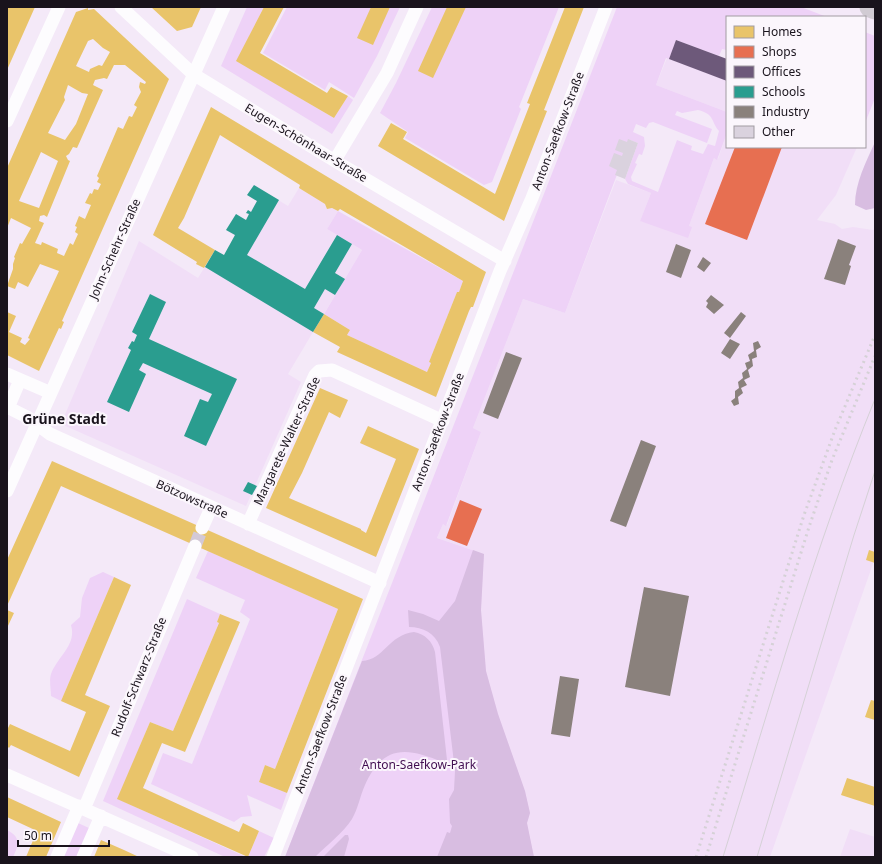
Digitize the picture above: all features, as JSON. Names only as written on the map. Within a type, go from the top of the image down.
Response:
[{"type":"main road","points":[[870,7],[875,9]]},
{"type":"street","points":[[7,121],[59,7]]},
{"type":"street","name":"Eugen-Schönhaar-Straße","points":[[121,7],[193,74],[505,261]]},
{"type":"street","name":"John-Schehr-Straße","points":[[7,491],[224,7]]},
{"type":"street","points":[[335,160],[387,74],[417,7]]},
{"type":"street","name":"Anton-Saefkow-Straße","points":[[273,857],[505,261],[532,198],[606,7]]},
{"type":"street","name":"Margarete-Walter-Straße","points":[[248,524],[315,375],[319,371],[332,370],[443,421]]},
{"type":"street","points":[[7,374],[51,393]]},
{"type":"street","name":"Bötzowstraße","points":[[20,380],[7,407],[27,417],[37,426],[50,434],[210,508],[380,583]]},
{"type":"street","points":[[202,528],[210,508]]},
{"type":"street","name":"Rudolf-Schwarz-Straße","points":[[57,857],[82,808],[195,546]]},
{"type":"street","points":[[7,775],[192,857]]},
{"type":"street","points":[[83,857],[101,816]]},
{"type":"shaded area","points":[[676,40],[726,59],[726,112],[656,85],[667,58],[669,58]]},
{"type":"shaded area","points":[[726,136],[726,148],[857,148],[836,195],[817,220],[835,224],[842,229],[853,227],[873,230],[875,228],[875,558],[770,857],[534,857],[527,823],[530,813],[525,791],[498,714],[486,671],[481,610],[484,554],[437,538],[443,524],[447,525],[481,432],[473,428],[523,299],[565,313],[616,180],[651,193],[640,221],[689,226],[714,158],[718,159]]},
{"type":"shaded area","points":[[875,142],[875,208],[866,210],[855,205],[855,197],[862,173]]},
{"type":"shaded area","points":[[254,185],[288,206],[299,188],[325,204],[327,209],[332,208],[338,211],[327,229],[362,250],[288,374],[301,382],[246,506],[61,424],[139,241],[198,278],[215,250],[224,255],[235,236],[226,230],[236,214],[245,220],[249,215],[246,213],[248,210],[251,211],[257,201],[247,195]]},
{"type":"shaded area","points":[[473,550],[484,554],[481,610],[486,671],[498,714],[525,791],[530,813],[527,823],[534,857],[437,857],[447,832],[450,833],[452,826],[450,823],[449,799],[454,790],[455,771],[440,647],[435,638],[428,632],[419,628],[409,627],[408,610],[423,614],[439,621],[455,601]]},
{"type":"shaded area","points":[[414,632],[422,634],[428,639],[435,652],[447,760],[442,762],[429,757],[407,752],[388,756],[380,762],[372,772],[363,789],[352,819],[340,834],[315,857],[285,857],[362,661],[369,660],[376,656],[392,642],[405,634]]},
{"type":"shaded area","points":[[850,829],[875,837],[875,857],[840,857]]},
{"type":"shaded area","points":[[345,835],[348,835],[349,839],[344,857],[323,857]]},
{"type":"green space","points":[[247,7],[264,7],[237,61],[334,118],[348,96],[353,100],[332,134],[221,66]]},
{"type":"green space","points":[[287,7],[400,7],[377,56],[354,98],[329,82],[325,90],[263,53]]},
{"type":"green space","points":[[432,7],[559,7],[519,107],[521,109],[492,182],[484,185],[405,138],[408,132],[380,113]]},
{"type":"green space","name":"Anton-Saefkow-Park","points":[[617,7],[801,7],[824,16],[726,16],[726,50],[722,49],[719,56],[676,40],[669,59],[666,58],[656,85],[726,112],[726,136],[717,160],[714,158],[689,226],[692,227],[688,238],[640,221],[651,193],[628,184],[625,179],[638,143],[630,140],[565,313],[523,299],[473,428],[481,432],[446,526],[443,524],[437,538],[484,554],[481,610],[486,671],[498,714],[525,791],[530,813],[527,823],[534,857],[285,857]],"holes":[[[698,110],[710,116],[719,131],[715,146],[708,144],[703,154],[691,150],[692,146],[677,140],[658,192],[632,181],[631,177],[637,164],[635,163],[639,154],[642,155],[645,146],[644,137],[633,132],[636,124],[646,128],[649,123],[653,122],[707,143],[712,129],[675,115],[677,111],[682,113]]]},
{"type":"green space","points":[[866,32],[875,36],[875,98],[866,120]]},
{"type":"green space","points":[[338,211],[463,281],[459,292],[457,292],[429,362],[431,363],[427,372],[347,335],[350,330],[324,314],[362,250],[327,229]]},
{"type":"green space","points":[[208,551],[338,609],[275,769],[265,765],[259,782],[287,793],[281,810],[247,795],[252,816],[241,817],[234,822],[151,784],[163,753],[192,764],[250,619],[240,612],[245,600],[196,578]]},
{"type":"green space","points":[[103,572],[114,577],[61,701],[51,696],[50,676],[69,645],[72,632],[71,625],[80,617],[82,598],[90,578]]},
{"type":"green space","points":[[187,599],[220,614],[217,622],[219,623],[173,731],[150,722],[118,799],[246,857],[225,857],[103,801]]},
{"type":"green space","points":[[78,823],[89,828],[80,857],[61,857]]},
{"type":"green space","points":[[7,830],[15,835],[18,842],[17,849],[13,857],[7,857]]},
{"type":"green space","points":[[259,831],[274,838],[264,857],[248,857]]},
{"type":"building: Homes","points":[[7,7],[35,7],[7,70]]},
{"type":"building: Homes","points":[[151,7],[201,7],[192,27],[177,31]]},
{"type":"building: Homes","points":[[264,7],[284,7],[260,53],[327,93],[331,87],[348,96],[334,118],[236,61]]},
{"type":"building: Homes","points":[[371,7],[390,7],[373,45],[357,38]]},
{"type":"building: Homes","points":[[447,7],[466,7],[433,78],[418,71]]},
{"type":"building: Homes","points":[[565,7],[584,7],[544,110],[547,111],[504,221],[378,146],[391,123],[407,132],[403,139],[495,194],[530,104],[527,103]]},
{"type":"building: Homes","points":[[88,8],[88,10],[94,9],[169,79],[62,321],[64,322],[61,329],[59,328],[39,371],[7,355],[7,312],[16,316],[9,332],[22,338],[20,342],[25,345],[30,339],[28,338],[59,271],[40,264],[28,287],[18,282],[15,289],[7,286],[13,269],[14,257],[20,243],[22,244],[31,228],[11,218],[7,228],[7,168],[76,12]],"holes":[[[93,39],[110,52],[102,66],[99,65],[90,69],[89,72],[76,66],[88,41]],[[114,65],[125,65],[146,82],[145,84],[140,82],[139,87],[141,92],[134,105],[137,107],[132,117],[129,116],[123,129],[118,127],[97,176],[99,178],[97,182],[101,184],[98,190],[94,189],[92,194],[90,193],[85,203],[91,205],[85,219],[79,216],[75,226],[77,227],[75,232],[78,234],[73,245],[70,243],[64,256],[57,253],[58,249],[42,242],[41,245],[35,243],[44,223],[39,221],[40,216],[44,215],[47,217],[70,161],[66,156],[73,147],[77,148],[103,90],[93,85],[95,80],[104,78],[107,79]],[[68,85],[82,93],[88,94],[76,124],[65,140],[48,133],[65,100],[64,97]],[[41,152],[58,161],[39,208],[19,201]]]},
{"type":"building: Homes","points":[[211,107],[486,272],[473,307],[471,307],[469,311],[436,397],[337,352],[340,347],[313,332],[324,314],[350,330],[347,335],[427,372],[431,363],[429,362],[457,292],[459,292],[463,281],[340,209],[338,211],[332,208],[327,209],[325,204],[299,188],[300,185],[220,135],[184,218],[178,228],[215,250],[204,268],[196,264],[197,262],[153,235]]},
{"type":"building: Homes","points":[[320,388],[348,400],[340,418],[329,412],[302,473],[289,498],[361,529],[366,533],[396,459],[360,443],[368,426],[419,449],[376,557],[266,508]]},
{"type":"building: Homes","points":[[52,461],[363,599],[287,793],[259,782],[265,765],[275,769],[338,609],[61,486],[7,606],[7,560]]},
{"type":"building: Homes","points":[[869,550],[875,552],[875,563],[866,560]]},
{"type":"building: Homes","points":[[114,577],[131,585],[85,695],[110,706],[79,777],[11,745],[9,748],[7,746],[7,730],[10,724],[70,751],[86,712],[61,701]]},
{"type":"building: Homes","points":[[7,610],[14,613],[7,628]]},
{"type":"building: Homes","points":[[220,614],[240,622],[185,752],[162,743],[143,788],[239,832],[243,823],[259,831],[248,857],[117,799],[150,722],[173,731],[219,623],[217,622]]},
{"type":"building: Homes","points":[[871,700],[875,701],[875,720],[865,717]]},
{"type":"building: Homes","points":[[847,778],[875,787],[875,806],[841,795]]},
{"type":"building: Homes","points":[[7,797],[61,822],[46,857],[26,857],[37,831],[7,817]]},
{"type":"building: Homes","points":[[101,840],[124,850],[139,857],[94,857]]},
{"type":"building: Shops","points":[[735,148],[782,148],[747,240],[705,224]]},
{"type":"building: Shops","points":[[460,500],[482,509],[467,546],[446,538]]},
{"type":"building: Offices","points":[[676,40],[726,59],[726,81],[669,59]]},
{"type":"building: Schools","points":[[254,185],[279,200],[247,255],[305,289],[337,235],[352,244],[335,273],[345,279],[335,295],[325,289],[314,308],[324,314],[313,332],[205,267],[215,250],[224,255],[235,235],[226,230],[236,214],[246,220],[249,214],[246,213],[248,210],[251,212],[257,201],[247,195]]},
{"type":"building: Schools","points":[[150,294],[166,302],[149,339],[237,379],[206,446],[184,436],[200,399],[208,402],[212,394],[143,363],[139,370],[146,374],[129,412],[107,402],[131,350],[128,348],[132,341],[134,342],[137,335],[132,332]]},
{"type":"building: Schools","points":[[248,482],[257,486],[252,495],[243,491]]},
{"type":"building: Industry","points":[[838,239],[856,246],[849,265],[851,266],[845,285],[824,279]]},
{"type":"building: Industry","points":[[676,244],[691,250],[681,278],[666,272]]},
{"type":"building: Industry","points":[[703,257],[711,263],[704,272],[697,267]]},
{"type":"building: Industry","points":[[711,295],[724,305],[714,314],[706,307],[708,303],[706,301]]},
{"type":"building: Industry","points":[[741,312],[746,316],[730,338],[724,333]]},
{"type":"building: Industry","points":[[730,339],[740,344],[730,359],[721,353]]},
{"type":"building: Industry","points":[[758,341],[761,347],[756,350],[757,357],[752,359],[753,366],[748,370],[750,377],[744,380],[747,385],[741,388],[743,393],[738,397],[739,404],[734,406],[731,401],[735,398],[735,391],[739,388],[738,382],[743,378],[742,373],[747,369],[745,363],[750,361],[748,355],[754,351],[753,343]]},
{"type":"building: Industry","points":[[506,352],[522,358],[498,419],[483,413]]},
{"type":"building: Industry","points":[[641,440],[656,446],[626,527],[610,521]]},
{"type":"building: Industry","points":[[644,587],[689,596],[670,696],[625,687]]},
{"type":"building: Industry","points":[[560,676],[579,679],[570,737],[551,734]]},
{"type":"building: Other","points":[[619,139],[627,142],[628,139],[638,143],[625,179],[615,175],[617,170],[609,166],[614,153],[622,156],[623,153],[615,150]]},
{"type":"tunnel","points":[[195,546],[202,528]]},
{"type":"tram line","points":[[723,857],[794,626],[832,512],[875,399]]},
{"type":"tram line","points":[[757,857],[854,535],[875,471]]},
{"type":"railway","points":[[696,857],[804,515],[835,430],[875,335]]},
{"type":"railway","points":[[706,857],[809,527],[832,460],[875,356]]},
{"type":"district","name":"Grüne Stadt","points":[[64,419]]}]
